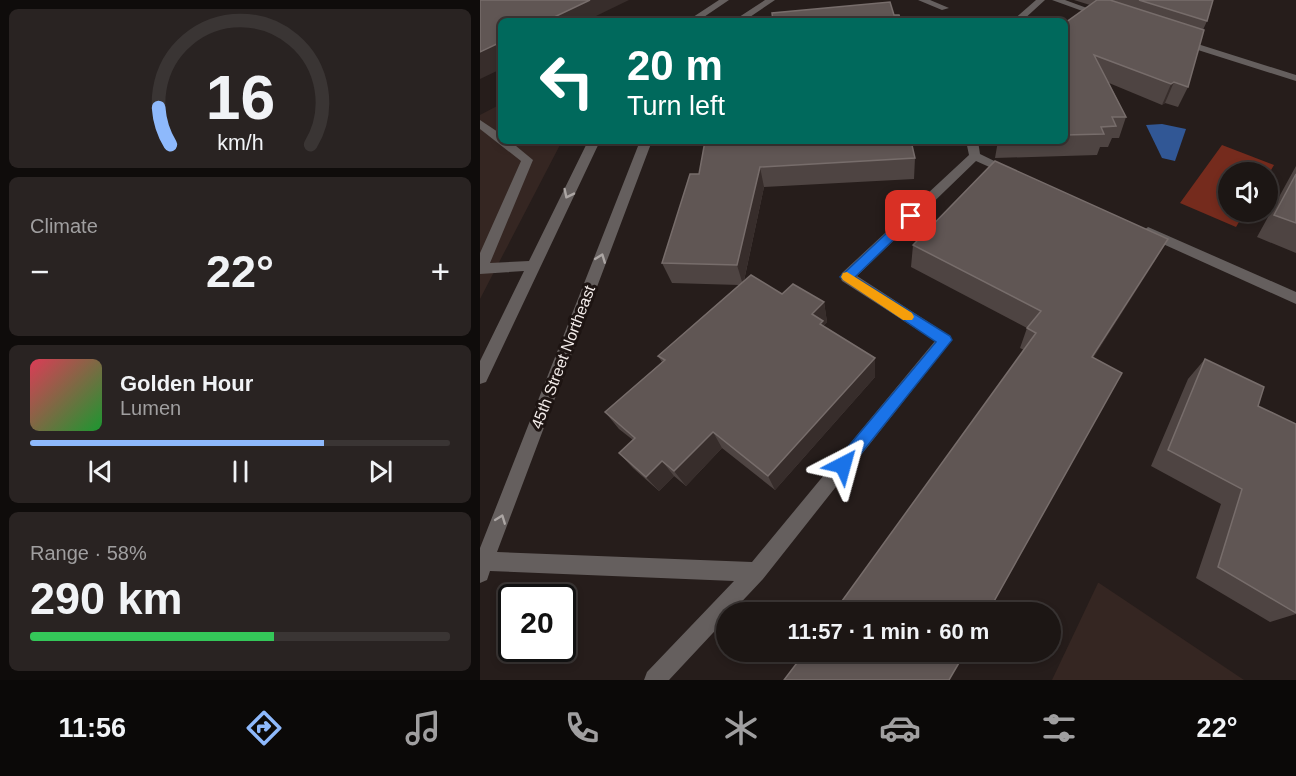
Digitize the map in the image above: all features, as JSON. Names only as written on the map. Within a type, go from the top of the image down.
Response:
[{"type":"street","points":[[743,18],[771,0]]},
{"type":"street","points":[[922,0],[945,8]]},
{"type":"street","points":[[945,8],[955,0]]},
{"type":"street","points":[[1020,18],[1041,0]]},
{"type":"street","points":[[1056,0],[1110,18]]},
{"type":"street","points":[[696,18],[716,2]]},
{"type":"street","points":[[945,8],[947,18]]},
{"type":"street","points":[[1176,40],[1296,78]]},
{"type":"street","points":[[480,123],[498,137]]},
{"type":"street","points":[[507,144],[527,160],[481,269],[533,266]]},
{"type":"street","points":[[480,377],[593,144]]},
{"type":"street","name":"45th Street Northeast","points":[[482,565],[645,144]]},
{"type":"street","points":[[655,680],[756,572],[945,340],[847,277],[974,148],[1029,179]]},
{"type":"street","points":[[1136,227],[1296,298]]},
{"type":"street","points":[[482,565],[756,572]]},
{"type":"shaded area","points":[[498,106],[498,144],[560,144],[480,299],[480,115]]},
{"type":"shaded area","points":[[1222,145],[1266,162],[1218,162],[1218,219],[1180,203]]},
{"type":"shaded area","points":[[1224,222],[1239,222],[1236,227]]},
{"type":"shaded area","points":[[1099,583],[1244,680],[1052,680]]},
{"type":"water","points":[[1162,124],[1186,129],[1175,161],[1162,158],[1146,125]]},
{"type":"building","points":[[480,0],[590,0],[552,18],[498,18],[498,43],[480,52]]},
{"type":"building","points":[[1097,0],[1110,0],[1204,30],[1188,87],[1174,82],[1171,84],[1094,55],[1126,117],[1112,117],[1116,126],[1101,127],[1104,134],[1068,135],[1068,21]]},
{"type":"building","points":[[1139,0],[1213,0],[1207,21]]},
{"type":"building","points":[[890,2],[894,15],[899,15],[900,18],[773,18],[772,13]]},
{"type":"building","points":[[704,144],[912,144],[915,158],[760,167],[737,265],[662,263],[690,174],[699,174]]},
{"type":"building","points":[[995,161],[1168,239],[1092,357],[1122,373],[994,602],[841,602],[1036,333],[1027,328],[1041,311],[913,245]]},
{"type":"building","points":[[1296,174],[1296,223],[1278,216],[1278,208]]},
{"type":"building","points":[[751,275],[782,294],[793,284],[824,302],[812,314],[823,321],[820,324],[875,358],[768,476],[713,432],[674,471],[662,461],[646,477],[619,453],[635,438],[605,412],[665,360],[658,356]]},
{"type":"building","points":[[1205,359],[1264,387],[1258,406],[1296,424],[1296,613],[1218,567],[1242,489],[1168,450]]},
{"type":"building","points":[[798,662],[960,662],[949,680],[784,680]]},
{"type":"slow traffic","points":[[847,277],[908,317]]},
{"type":"route","points":[[843,465],[945,340],[847,277],[911,216]]}]
